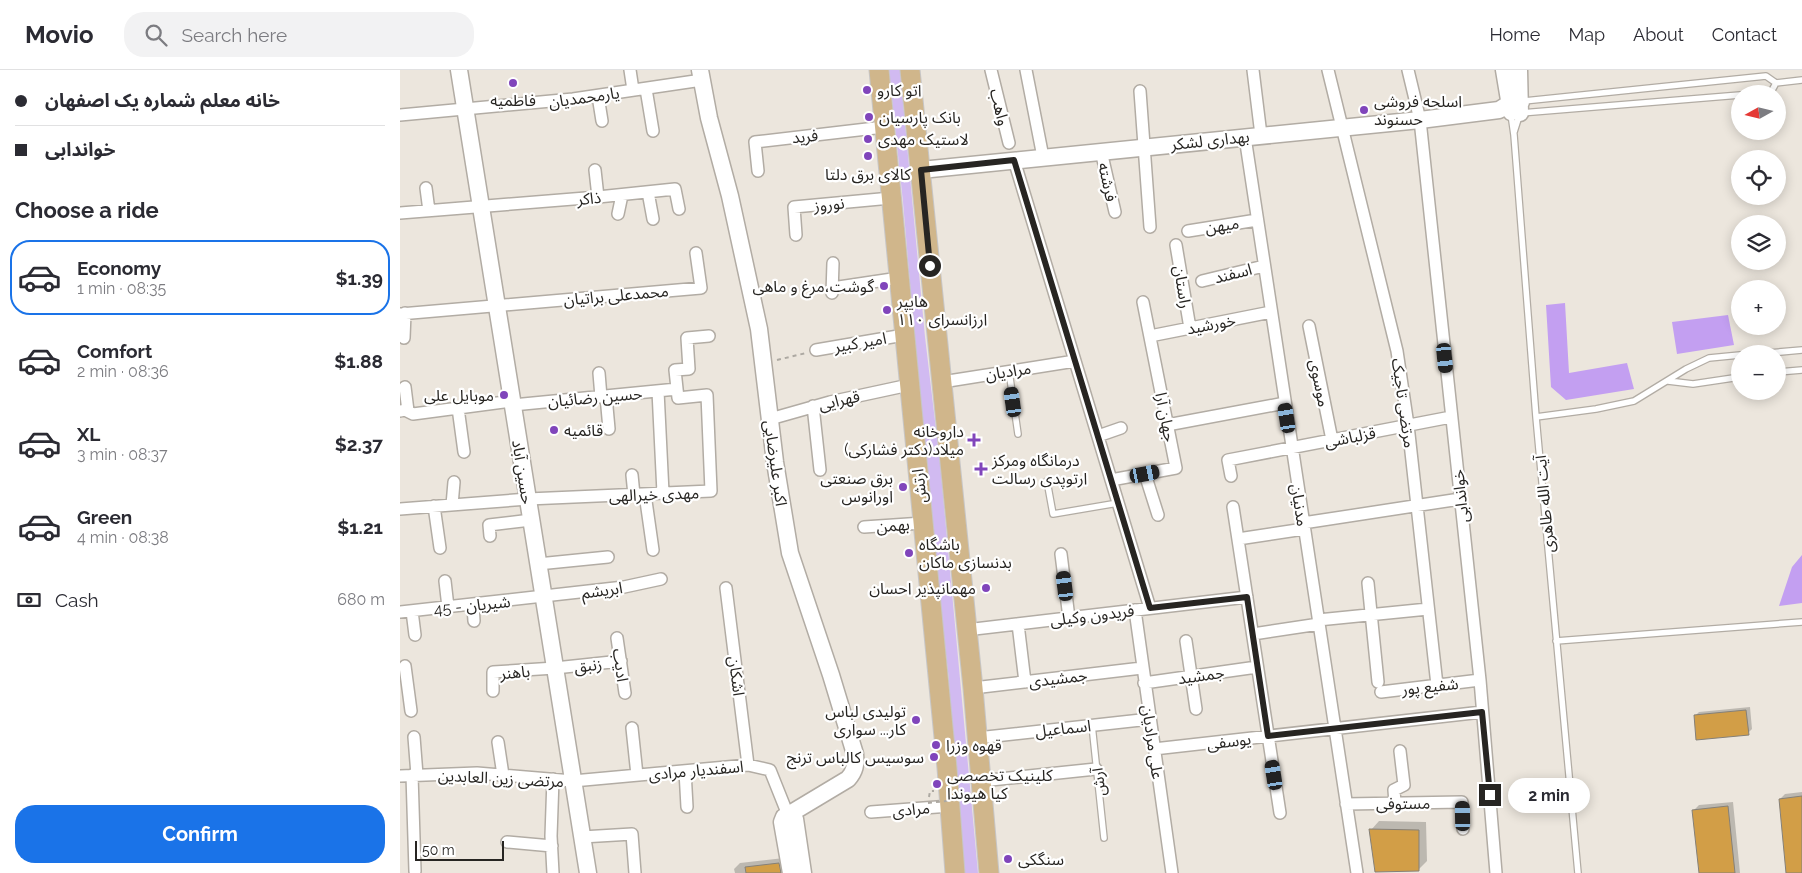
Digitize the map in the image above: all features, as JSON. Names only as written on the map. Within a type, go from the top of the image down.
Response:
[{"type":"main road","name":"ارتش","points":[[879,70],[955,873]]},
{"type":"main road","name":"ارتش","points":[[910,70],[973,688],[976,738],[986,788],[990,873]]},
{"type":"street","name":"حسین آباد","points":[[459,70],[588,873]]},
{"type":"street","points":[[630,70],[633,90]]},
{"type":"street","name":"واهب","points":[[991,70],[1009,143]]},
{"type":"street","points":[[1026,70],[1043,157]]},
{"type":"street","points":[[1253,70],[1261,135]]},
{"type":"street","name":"مرتضی تاجیک","points":[[1328,70],[1397,351],[1408,425],[1437,685]]},
{"type":"street","name":"خواندابی","points":[[1408,70],[1420,120],[1480,680],[1496,873]]},
{"type":"street","points":[[1504,70],[1512,108]]},
{"type":"street","points":[[1512,108],[1519,70]]},
{"type":"street","name":"یارمحمدیان","points":[[400,115],[598,96],[646,89],[701,75]]},
{"type":"street","name":"اکبر علیرضایی","points":[[701,75],[709,118],[730,196],[759,330],[790,553],[855,754],[856,764],[854,772],[848,779],[788,815]]},
{"type":"street","points":[[646,89],[653,131]]},
{"type":"street","points":[[1140,91],[1150,227]]},
{"type":"street","points":[[598,96],[602,121]]},
{"type":"street","name":"بهداری لشکر","points":[[921,170],[1420,120],[1512,108]]},
{"type":"street","name":"فرید","points":[[758,171],[755,142],[884,127]]},
{"type":"street","name":"مدنیان","points":[[1245,137],[1357,873]]},
{"type":"street","name":"فرشته","points":[[1101,151],[1115,212]]},
{"type":"street","points":[[1014,160],[1150,608]]},
{"type":"street","points":[[595,170],[598,197]]},
{"type":"street","points":[[426,188],[429,211]]},
{"type":"street","name":"ذاکر","points":[[400,213],[675,189],[679,209]]},
{"type":"street","points":[[648,192],[653,219]]},
{"type":"street","points":[[618,214],[622,194]]},
{"type":"street","name":"نوروز","points":[[796,235],[794,207],[891,198]]},
{"type":"street","name":"میهن","points":[[1188,231],[1257,220]]},
{"type":"street","name":"راستان","points":[[1176,245],[1190,328]]},
{"type":"street","name":"محمدعلی براتیان","points":[[497,306],[701,288],[696,253]]},
{"type":"street","points":[[833,263],[832,291],[899,278]]},
{"type":"street","name":"اسفند","points":[[1202,281],[1264,266]]},
{"type":"street","name":"جهان آرا","points":[[1111,480],[1176,468],[1143,302]]},
{"type":"street","points":[[404,338],[402,313],[497,306]]},
{"type":"street","name":"خورشید","points":[[1150,336],[1271,312]]},
{"type":"street","name":"موسوی","points":[[1309,326],[1332,440]]},
{"type":"street","name":"امیر کبیر","points":[[816,350],[904,335]]},
{"type":"street","points":[[677,390],[675,370],[689,369],[687,338],[709,336]]},
{"type":"street","name":"مرادیان","points":[[942,382],[1075,361]]},
{"type":"street","points":[[599,373],[609,429]]},
{"type":"street","name":"قهرایی","points":[[770,419],[814,406],[909,385]]},
{"type":"street","points":[[404,411],[405,387]]},
{"type":"street","name":"حسین رضائیان","points":[[404,411],[413,414],[512,403],[677,390]]},
{"type":"street","name":"مهدی خیرالهی","points":[[400,509],[528,499],[711,491],[707,395],[678,398],[677,390]]},
{"type":"street","points":[[658,391],[663,493]]},
{"type":"street","points":[[1167,425],[1285,403]]},
{"type":"street","points":[[814,406],[820,470]]},
{"type":"street","points":[[458,408],[464,452]]},
{"type":"street","name":"قزلباشی","points":[[1231,476],[1228,460],[1452,417]]},
{"type":"street","points":[[1098,436],[1121,428]]},
{"type":"street","points":[[1145,474],[1158,515]]},
{"type":"street","points":[[632,475],[639,494],[653,550]]},
{"type":"street","points":[[452,505],[454,482]]},
{"type":"street","points":[[1238,539],[1417,505],[1460,499]]},
{"type":"street","points":[[434,506],[440,548]]},
{"type":"street","points":[[1233,508],[1280,813]]},
{"type":"street","points":[[490,536],[489,525],[531,520]]},
{"type":"street","name":"بهمن","points":[[864,527],[923,523]]},
{"type":"street","points":[[1061,554],[1069,618]]},
{"type":"street","points":[[538,564],[608,557]]},
{"type":"street","name":"ابریشم","points":[[543,597],[624,587],[661,579]]},
{"type":"street","points":[[445,581],[448,607]]},
{"type":"street","points":[[1368,583],[1371,615]]},
{"type":"street","name":"اشکان","points":[[726,588],[748,765]]},
{"type":"street","name":"شیریان - 45","points":[[406,612],[543,597]]},
{"type":"street","name":"فریدون وکیلی","points":[[966,630],[1247,597]]},
{"type":"street","points":[[472,605],[474,621]]},
{"type":"street","points":[[1253,634],[1318,622],[1428,609]]},
{"type":"street","name":"علی مرادیان","points":[[1134,610],[1172,873]]},
{"type":"street","points":[[406,612],[415,635]]},
{"type":"street","name":"شفیع پور","points":[[1371,615],[1379,687],[1437,685],[1480,680]]},
{"type":"street","points":[[1018,624],[1025,682]]},
{"type":"street","name":"ادیب","points":[[617,638],[625,693]]},
{"type":"street","points":[[1186,641],[1196,709]]},
{"type":"street","name":"زنبق","points":[[555,668],[621,661]]},
{"type":"street","points":[[405,666],[404,686],[411,711]]},
{"type":"street","name":"جمشید","points":[[1144,683],[1257,667]]},
{"type":"street","name":"باهنر","points":[[493,691],[493,672],[555,668]]},
{"type":"street","name":"جمشیدی","points":[[973,688],[1142,668]]},
{"type":"street","name":"یوسفی","points":[[1154,750],[1482,712]]},
{"type":"street","name":"اسماعیل","points":[[976,738],[1150,719]]},
{"type":"street","points":[[632,728],[637,775]]},
{"type":"street","points":[[414,737],[410,775],[415,871]]},
{"type":"street","points":[[498,742],[503,775]]},
{"type":"street","points":[[1395,803],[1394,790],[1404,785],[1400,751]]},
{"type":"street","name":"اسفندیار مرادی","points":[[573,781],[748,765],[770,770],[788,815],[795,819],[803,873]]},
{"type":"street","points":[[986,788],[1096,769]]},
{"type":"street","points":[[685,771],[687,806]]},
{"type":"street","name":"مرتضی زین العابدین","points":[[410,775],[477,773],[573,781]]},
{"type":"street","points":[[552,873],[553,779]]},
{"type":"street","name":"مستوفی","points":[[1346,804],[1462,802],[1463,829]]},
{"type":"street","name":"مرادی","points":[[871,812],[950,806]]},
{"type":"street","points":[[788,815],[784,817],[782,822],[791,873]]},
{"type":"street","points":[[582,837],[632,834],[635,873]]},
{"type":"street","points":[[507,842],[552,846]]},
{"type":"lane","points":[[1512,108],[1766,76],[1776,83],[1802,80]]},
{"type":"lane","points":[[1512,108],[1731,96]]},
{"type":"lane","name":"آیت الله طاهری","points":[[1512,108],[1536,417],[1578,873]]},
{"type":"lane","points":[[1786,351],[1802,350]]},
{"type":"lane","points":[[1536,417],[1596,409],[1634,401],[1686,368],[1709,358],[1731,356]]},
{"type":"lane","points":[[1786,371],[1802,370]]},
{"type":"lane","points":[[1009,371],[1018,434]]},
{"type":"lane","points":[[1668,381],[1693,384],[1731,378]]},
{"type":"lane","points":[[1047,481],[1053,514],[1118,503]]},
{"type":"lane","points":[[1556,641],[1802,622]]},
{"type":"lane","name":"آرش","points":[[1092,725],[1104,838]]},
{"type":"path","points":[[763,363],[816,350]]},
{"type":"path","points":[[928,803],[986,788]]},
{"type":"shaded area","points":[[889,70],[900,70],[925,337],[940,463],[978,873],[964,873],[951,738],[949,680],[930,514],[903,202]]},
{"type":"shaded area","points":[[1565,303],[1569,373],[1627,363],[1634,389],[1566,400],[1551,387],[1546,305]]},
{"type":"shaded area","points":[[1728,315],[1734,345],[1677,354],[1672,322]]},
{"type":"shaded area","points":[[1802,555],[1802,603],[1779,606],[1792,567]]},
{"type":"building","points":[[1746,710],[1749,735],[1696,740],[1694,715]]},
{"type":"building","points":[[1802,796],[1802,873],[1786,873],[1779,799]]},
{"type":"building","points":[[1728,806],[1735,873],[1699,873],[1692,810]]},
{"type":"building","points":[[1369,829],[1419,830],[1419,871],[1375,872]]},
{"type":"building","points":[[779,863],[781,873],[746,873],[745,867]]},
{"type":"place","name":"فاطمیه","points":[[513,83]]},
{"type":"place","name":"اتو کارو","points":[[867,90]]},
{"type":"place","name":"اسلحه فروشی حسنوند","points":[[1364,110]]},
{"type":"place","name":"بانک پارسیان","points":[[869,117]]},
{"type":"place","name":"لاستیک مهدی","points":[[868,139]]},
{"type":"place","name":"کالای برق دلتا","points":[[868,156]]},
{"type":"place","name":"گوشت،مرغ و ماهی","points":[[884,286]]},
{"type":"place","name":"هایپر ارزانسرای ۱۱۰","points":[[887,310]]},
{"type":"place","name":"موبایل علی","points":[[504,395]]},
{"type":"place","name":"قائمیه","points":[[554,430]]},
{"type":"place","name":"داروخانه میلاد(دکتر فشارکی)","points":[[974,440]]},
{"type":"place","name":"درمانگاه ومرکز ارتوپدی رسالت","points":[[981,469]]},
{"type":"place","name":"برق صنعتی اورانوس","points":[[903,487]]},
{"type":"place","name":"باشگاه بدنسازی ماکان","points":[[909,553]]},
{"type":"place","name":"مهمانپذیر احسان","points":[[986,588]]},
{"type":"place","name":"تولیدی لباس کار... سواری","points":[[916,720]]},
{"type":"place","name":"قهوه وزرا","points":[[936,745]]},
{"type":"place","name":"سوسیس کالباس ترنج","points":[[934,757]]},
{"type":"place","name":"کلینیک تخصصی کیا هیوندا","points":[[937,784]]},
{"type":"place","name":"سنگکی","points":[[1008,859]]},
{"type":"route","points":[[930,266],[921,170],[1014,160],[1150,608],[1247,597],[1268,736],[1482,712],[1490,795]]}]
